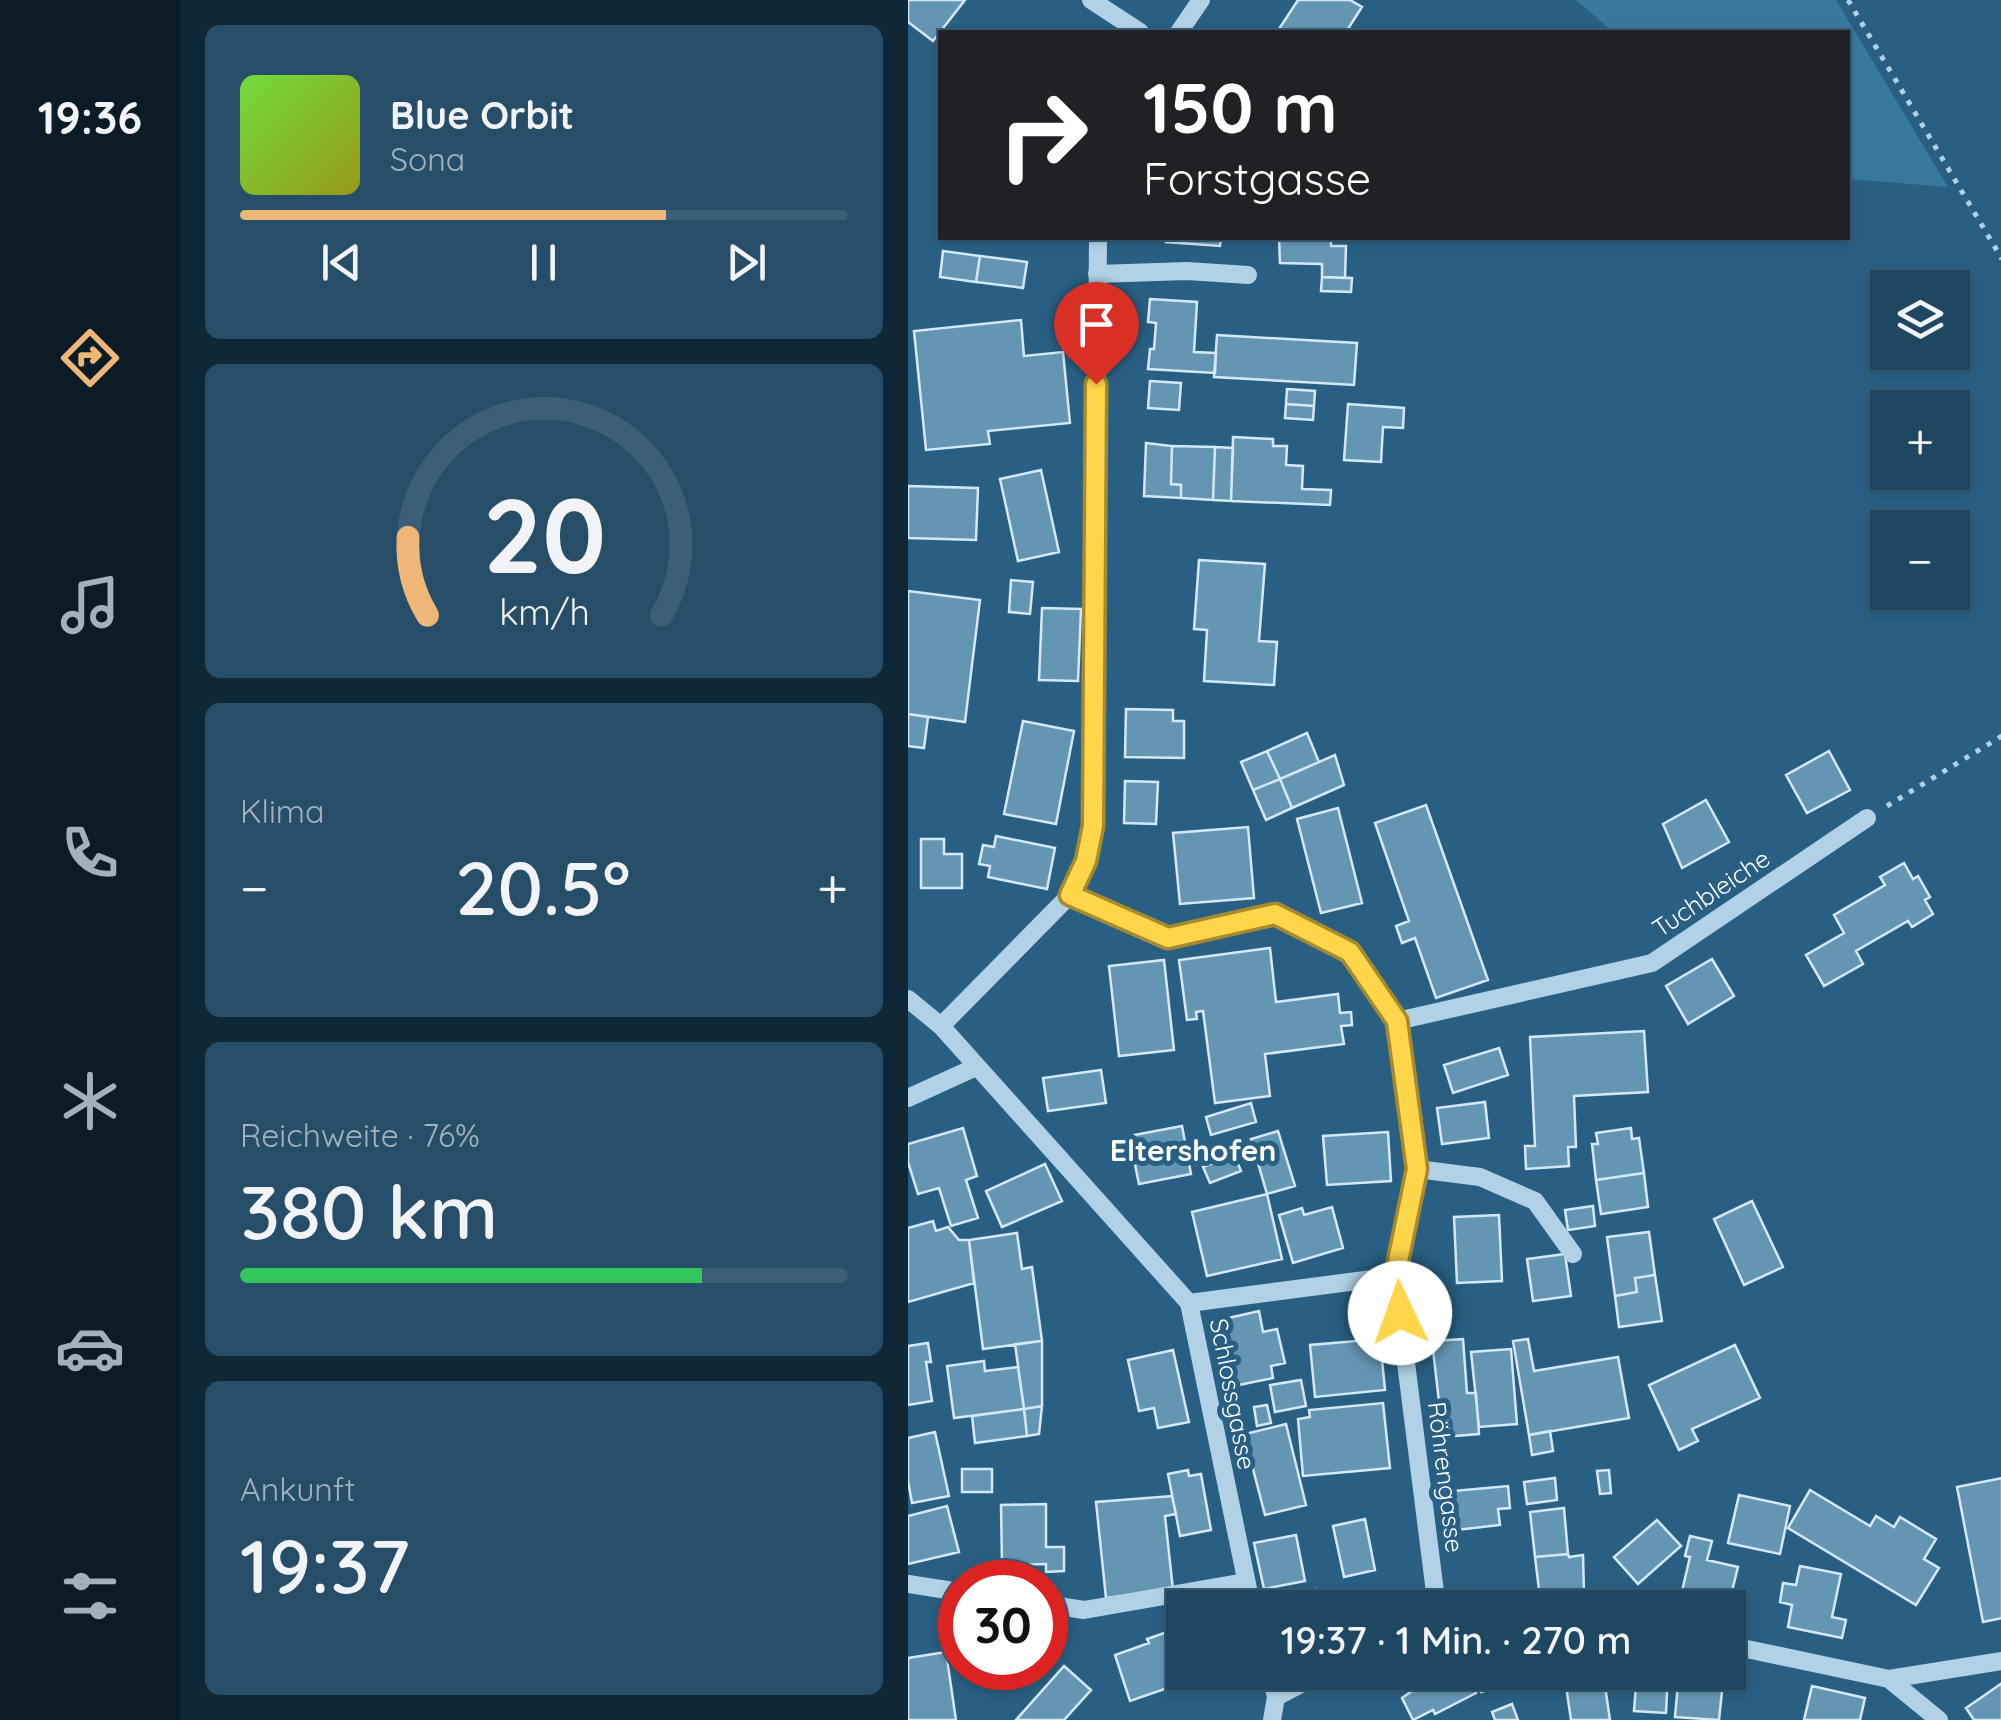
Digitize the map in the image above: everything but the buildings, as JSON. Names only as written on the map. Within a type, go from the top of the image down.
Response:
[{"type":"street","points":[[1091,0],[1137,30]]},
{"type":"street","points":[[1180,30],[1201,0]]},
{"type":"street","points":[[942,1026],[1070,895],[1086,861],[1093,826],[1098,240]]},
{"type":"street","points":[[1096,274],[1187,271],[1248,275]]},
{"type":"street","name":"Tuchbleiche","points":[[1397,1021],[1652,963],[1867,818]]},
{"type":"street","name":"Röhrengasse","points":[[1070,895],[1168,938],[1275,914],[1350,952],[1397,1021],[1417,1169],[1395,1276],[1435,1590]]},
{"type":"street","name":"Schlossgasse","points":[[908,999],[942,1026],[1190,1303],[1248,1590]]},
{"type":"street","points":[[908,1098],[976,1066]]},
{"type":"street","points":[[1417,1169],[1480,1178],[1536,1201],[1573,1254]]},
{"type":"street","points":[[1190,1303],[1395,1276]]},
{"type":"street","points":[[1068,1607],[1084,1610],[1246,1582]]},
{"type":"street","points":[[908,1584],[938,1589]]},
{"type":"street","points":[[1746,1648],[1890,1678],[2002,1662]]},
{"type":"street","points":[[1890,1678],[1939,1720]]},
{"type":"street","points":[[1272,1720],[1274,1690]]},
{"type":"street","points":[[1276,1697],[1289,1690]]},
{"type":"path","points":[[1848,0],[2002,259]]},
{"type":"path","points":[[1867,818],[2002,736]]},
{"type":"shaded area","points":[[1576,0],[1836,0],[1948,187],[1850,179],[1850,30],[1611,30]]},
{"type":"district","name":"Eltershofen","points":[[1193,1151]]},
{"type":"route","points":[[1096,384],[1093,826],[1086,861],[1070,895],[1168,938],[1275,914],[1350,952],[1397,1021],[1417,1169],[1395,1276],[1400,1313]]}]
